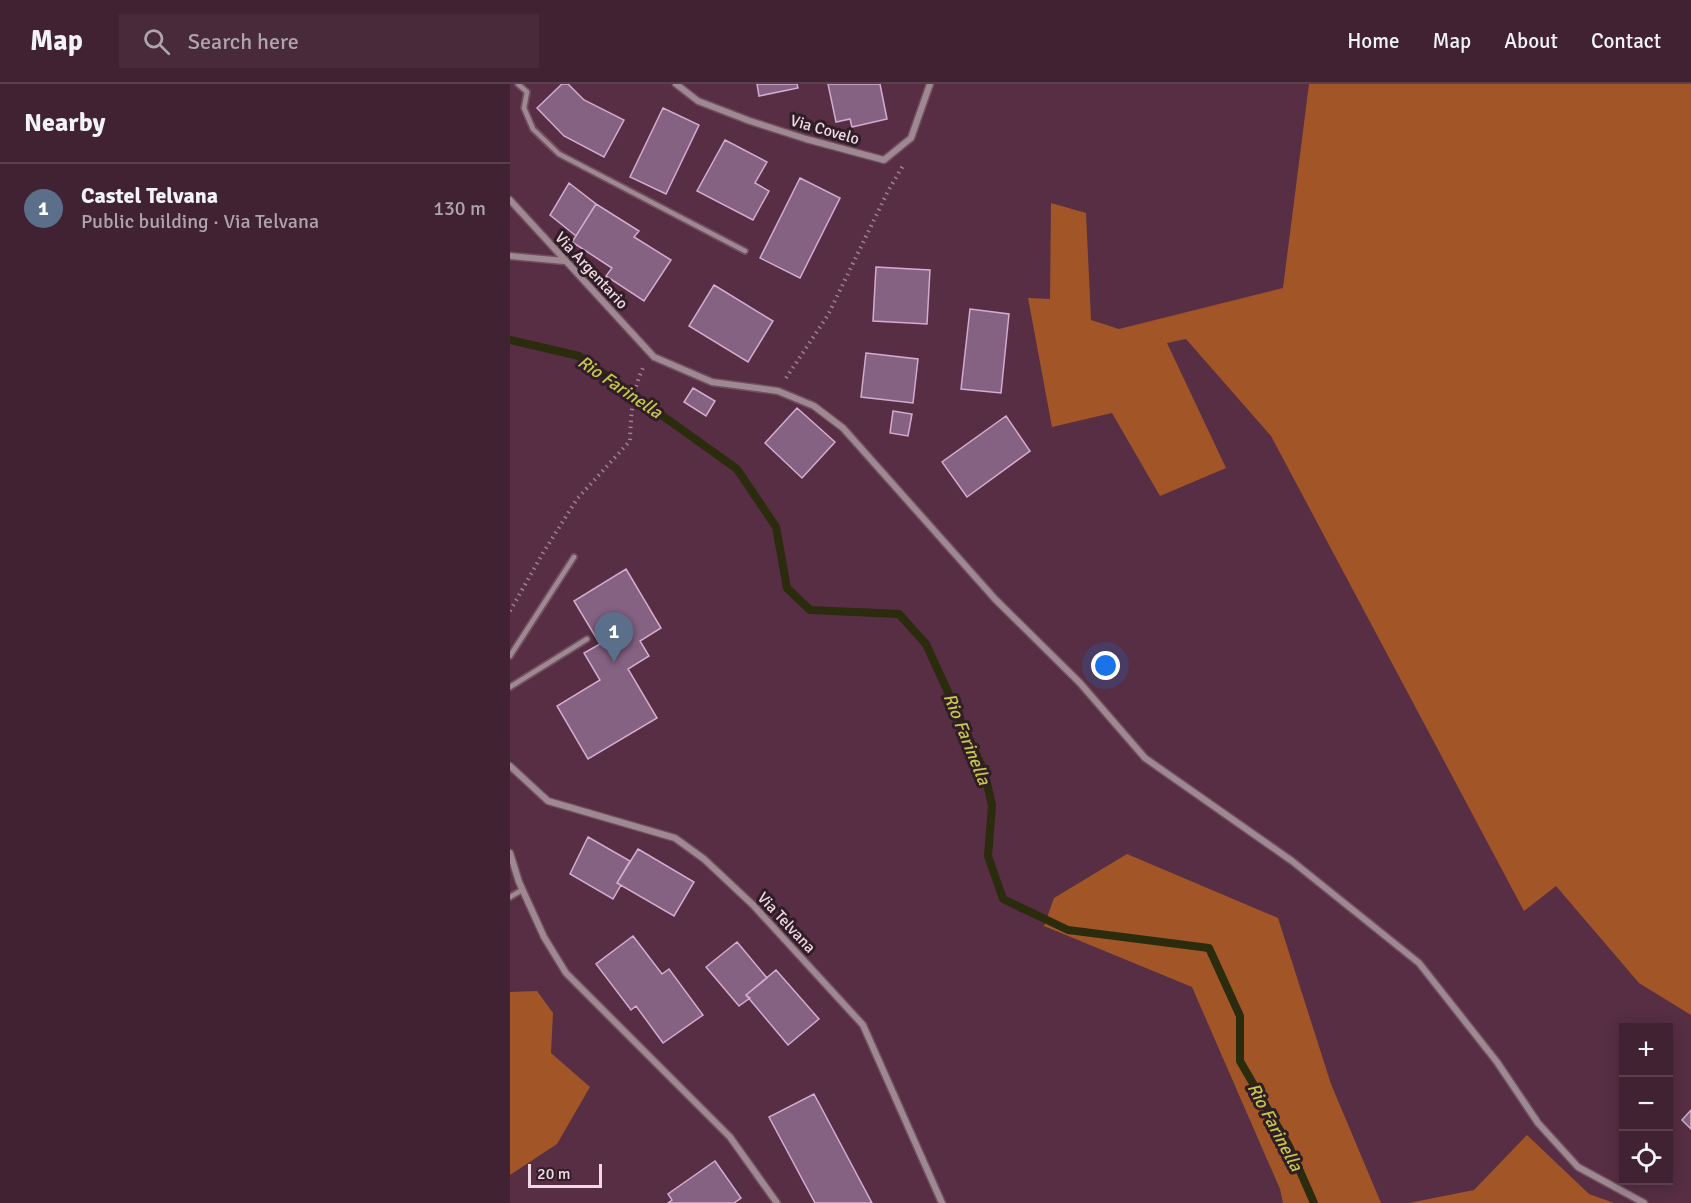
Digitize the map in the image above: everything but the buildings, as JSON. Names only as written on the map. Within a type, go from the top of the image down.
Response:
[{"type":"street","name":"Via Covelo","points":[[676,84],[698,101],[750,121],[884,160],[911,138],[930,84]]},
{"type":"street","name":"Via Argentario","points":[[510,200],[654,357],[712,382],[778,390]]},
{"type":"street","points":[[510,256],[565,261]]},
{"type":"street","points":[[778,390],[814,406],[843,428],[995,599],[1080,683],[1145,758],[1292,861],[1419,963],[1497,1062],[1538,1123],[1578,1167],[1644,1203]]},
{"type":"street","name":"Via Telvana","points":[[510,766],[548,801],[675,838],[704,860],[753,905],[863,1025],[942,1203]]},
{"type":"street","points":[[510,853],[522,890],[544,937],[566,973],[730,1137],[777,1203]]},
{"type":"lane","points":[[518,84],[527,92],[524,108],[532,129],[559,153],[745,250]]},
{"type":"lane","points":[[510,656],[574,557]]},
{"type":"lane","points":[[510,687],[587,639]]},
{"type":"lane","points":[[510,897],[522,890]]},
{"type":"path","points":[[778,390],[828,315],[888,191],[905,163]]},
{"type":"path","points":[[510,610],[577,499],[630,441],[631,414],[638,378]]},
{"type":"shaded area","points":[[1309,84],[1691,84],[1691,1015],[1639,983],[1556,886],[1524,911],[1271,436],[1186,339],[1167,343],[1226,468],[1160,496],[1112,413],[1052,427],[1028,298],[1050,299],[1051,203],[1086,213],[1091,320],[1119,329],[1283,288]]},
{"type":"shaded area","points":[[1127,854],[1278,918],[1331,1084],[1381,1203],[1283,1203],[1280,1189],[1192,987],[1044,926],[1054,898]]},
{"type":"shaded area","points":[[537,991],[553,1013],[551,1053],[590,1087],[557,1144],[510,1175],[510,992]]},
{"type":"shaded area","points":[[1527,1135],[1589,1194],[1614,1203],[1409,1203],[1474,1190]]},
{"type":"waterway","name":"Rio Farinella","points":[[510,340],[579,356],[737,469],[776,527],[787,588],[810,610],[899,614],[926,644],[984,771],[992,805],[988,856],[1003,899],[1068,930],[1209,948],[1240,1016],[1240,1061],[1289,1146],[1314,1203]]},
{"type":"place","name":"Castel Telvana","points":[[614,662]]}]
